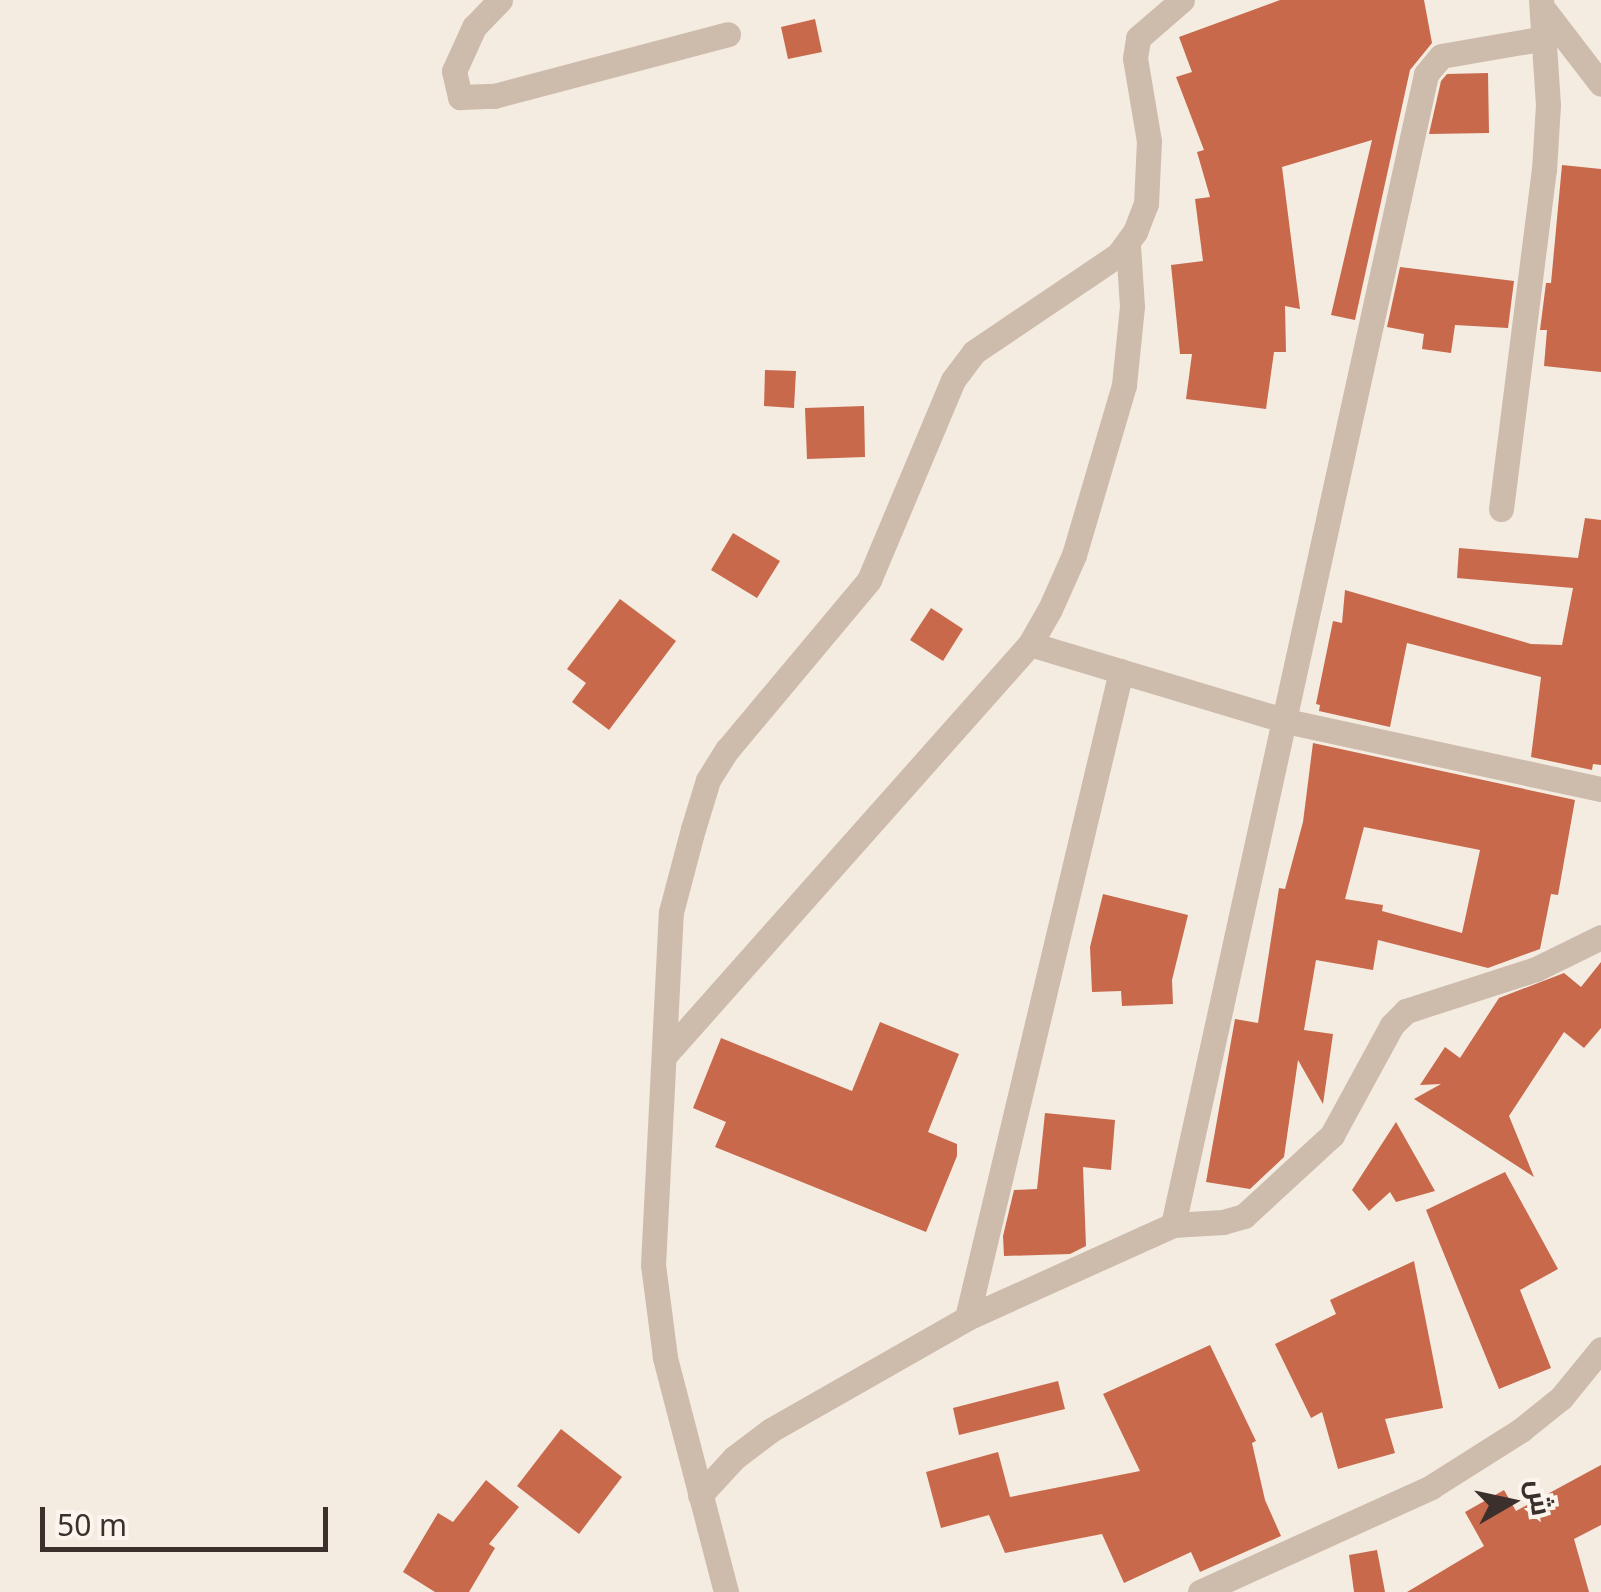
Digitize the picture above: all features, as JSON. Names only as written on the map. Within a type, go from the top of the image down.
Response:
[{"type":"street","points":[[500,0],[474,26],[454,70],[460,97],[494,96],[728,34]]},
{"type":"street","points":[[666,1054],[1030,644],[1074,554],[1124,385],[1132,306],[1128,244],[1146,204],[1149,141],[1136,58],[1138,38],[1182,0]]},
{"type":"street","points":[[1502,509],[1544,170],[1541,3]]},
{"type":"street","points":[[1541,3],[1601,84]]},
{"type":"street","points":[[1173,1225],[1426,74],[1441,56],[1544,38]]},
{"type":"street","points":[[726,1592],[665,1357],[653,1264],[654,1171],[666,1054],[670,912],[708,780],[727,750],[869,580],[953,380],[974,352],[1128,244]]},
{"type":"street","points":[[1030,644],[1286,721],[1601,789]]},
{"type":"street","points":[[967,1318],[1120,671]]},
{"type":"street","points":[[700,1494],[734,1458],[771,1430],[967,1318],[1173,1225],[1223,1222],[1244,1216],[1332,1135],[1392,1026],[1406,1011],[1536,969],[1601,937]]},
{"type":"street","points":[[1200,1592],[1431,1487],[1521,1430],[1560,1398],[1601,1349]]},
{"type":"building","points":[[1280,0],[1424,0],[1432,43],[1410,70],[1355,320],[1331,315],[1372,140],[1282,167],[1300,309],[1285,306],[1286,352],[1274,352],[1266,409],[1186,399],[1192,354],[1180,354],[1171,265],[1203,261],[1195,199],[1210,197],[1197,152],[1204,150],[1176,77],[1192,72],[1179,37]]},
{"type":"building","points":[[815,19],[822,52],[788,59],[781,27]]},
{"type":"building","points":[[1488,73],[1489,133],[1429,134],[1441,81],[1447,74]]},
{"type":"building","points":[[1562,165],[1601,169],[1601,372],[1544,366],[1547,330],[1540,330],[1546,283],[1551,283]]},
{"type":"building","points":[[1400,267],[1514,281],[1508,328],[1455,325],[1451,353],[1422,349],[1424,334],[1387,327]]},
{"type":"building","points":[[765,370],[796,371],[794,408],[764,406]]},
{"type":"building","points":[[864,406],[865,457],[807,459],[805,408]]},
{"type":"building","points":[[1585,518],[1601,520],[1601,765],[1593,764],[1592,770],[1531,757],[1541,677],[1407,643],[1390,727],[1319,711],[1320,705],[1316,704],[1333,621],[1342,623],[1345,590],[1531,644],[1562,645],[1573,588],[1457,578],[1459,548],[1578,558]]},
{"type":"building","points":[[733,533],[780,561],[757,598],[711,570]]},
{"type":"building","points":[[620,599],[676,641],[609,730],[572,702],[586,683],[567,669]]},
{"type":"building","points":[[931,608],[963,629],[943,661],[910,640]]},
{"type":"building","points":[[1313,743],[1575,800],[1558,895],[1551,894],[1540,949],[1488,968],[1378,940],[1373,970],[1316,960],[1304,1030],[1333,1034],[1323,1104],[1298,1060],[1284,1157],[1250,1189],[1206,1182],[1235,1019],[1258,1023],[1279,888],[1285,889],[1303,822]],"holes":[[[1364,827],[1480,850],[1462,933],[1382,911],[1383,905],[1345,899]]]},
{"type":"building","points":[[1103,894],[1188,915],[1172,980],[1173,1004],[1122,1006],[1121,991],[1092,992],[1090,947]]},
{"type":"building","points":[[1601,962],[1601,1028],[1584,1048],[1564,1032],[1509,1116],[1534,1177],[1414,1099],[1441,1084],[1420,1085],[1445,1047],[1460,1058],[1499,998],[1564,973],[1581,987]]},
{"type":"building","points":[[880,1022],[959,1054],[928,1132],[957,1144],[957,1156],[926,1232],[715,1147],[726,1122],[693,1108],[721,1038],[852,1091]]},
{"type":"building","points":[[1045,1113],[1115,1120],[1111,1170],[1083,1167],[1086,1246],[1070,1254],[1004,1256],[1003,1236],[1014,1190],[1037,1189]]},
{"type":"building","points":[[1396,1122],[1435,1191],[1396,1202],[1390,1192],[1369,1211],[1352,1190]]},
{"type":"building","points":[[1505,1172],[1558,1269],[1520,1290],[1551,1368],[1499,1389],[1426,1210]]},
{"type":"building","points":[[1414,1261],[1443,1408],[1385,1419],[1395,1453],[1338,1469],[1322,1412],[1311,1418],[1275,1344],[1336,1314],[1330,1300]]},
{"type":"building","points":[[1210,1345],[1256,1441],[1252,1443],[1265,1500],[1281,1536],[1200,1572],[1191,1552],[1124,1583],[1102,1534],[1005,1553],[989,1515],[941,1528],[926,1472],[998,1452],[1010,1497],[1140,1471],[1103,1394]]},
{"type":"building","points":[[1058,1381],[1065,1409],[959,1435],[953,1408]]},
{"type":"building","points":[[561,1429],[622,1477],[579,1534],[517,1486]]},
{"type":"building","points":[[1601,1465],[1601,1525],[1574,1539],[1589,1592],[1407,1592],[1484,1546],[1465,1512],[1504,1490],[1516,1511]]},
{"type":"building","points":[[486,1480],[519,1507],[489,1544],[495,1548],[469,1592],[435,1592],[403,1572],[438,1513],[453,1522]]},
{"type":"building","points":[[1377,1550],[1385,1592],[1354,1592],[1349,1555]]}]
